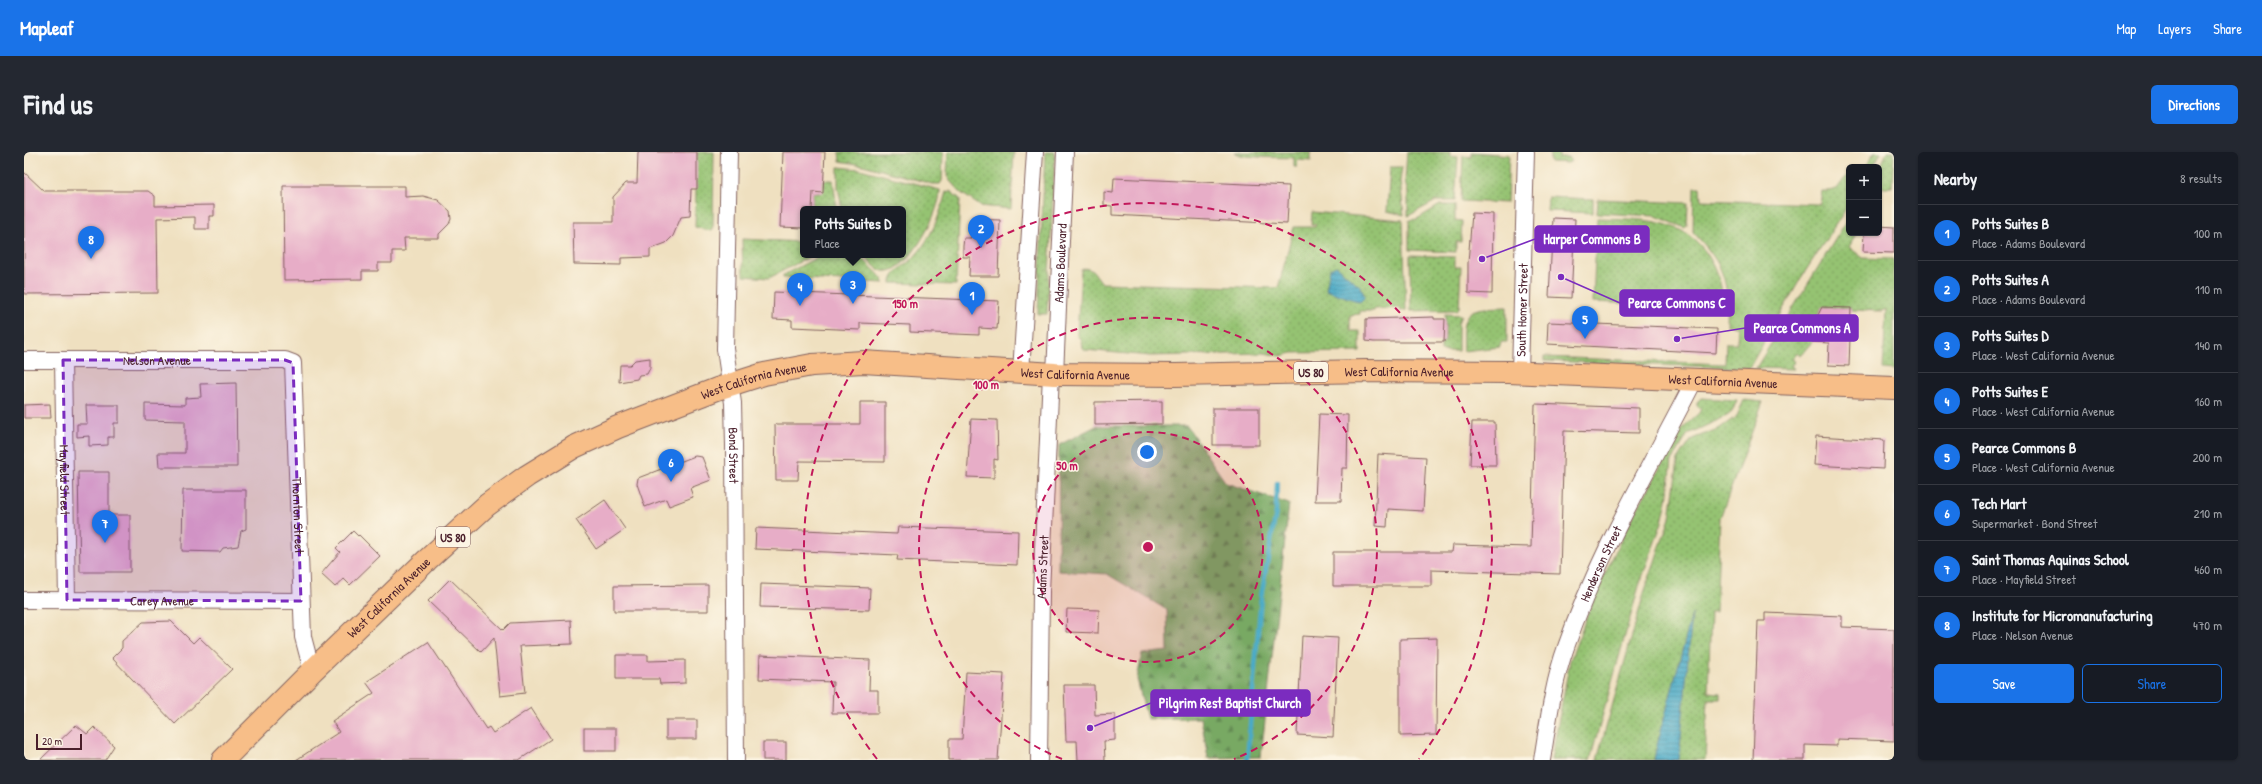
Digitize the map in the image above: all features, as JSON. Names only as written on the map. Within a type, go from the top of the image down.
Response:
[{"type":"main road","name":"West California Avenue","points":[[223,760],[312,671],[488,505],[528,476],[574,447],[618,427],[730,384],[764,374],[812,365],[863,362],[1053,374],[1176,375],[1366,371],[1520,373],[1894,388]]},
{"type":"street","name":"Bond Street","points":[[729,152],[725,336],[734,445],[736,760]]},
{"type":"street","points":[[1021,372],[1035,152]]},
{"type":"street","name":"Adams Boulevard","points":[[1053,374],[1065,152]]},
{"type":"street","name":"South Homer Street","points":[[1520,373],[1526,152]]},
{"type":"street","name":"Nelson Avenue","points":[[24,360],[290,361]]},
{"type":"street","name":"Mayfield Street","points":[[63,360],[66,600]]},
{"type":"street","name":"Thornton Street","points":[[290,361],[295,366],[303,637],[312,671]]},
{"type":"street","name":"Adams Street","points":[[1040,760],[1041,592],[1053,374]]},
{"type":"street","name":"Henderson Street","points":[[1542,760],[1554,695],[1565,649],[1588,590],[1614,534],[1694,381]]},
{"type":"street","name":"Carey Avenue","points":[[24,600],[301,601]]},
{"type":"highlighted area","points":[[63,360],[285,360],[293,363],[301,601],[67,600]]},
{"type":"green space","points":[[697,152],[714,152],[713,226],[711,231],[695,227]]},
{"type":"green space","points":[[839,152],[943,152],[942,181],[940,184],[932,184],[863,165],[840,161]]},
{"type":"green space","points":[[948,152],[1014,152],[1011,209],[980,206],[960,192],[947,176]]},
{"type":"green space","points":[[1045,152],[1055,152],[1047,314],[1038,314]]},
{"type":"green space","points":[[1234,152],[1311,152],[1311,161],[1297,160],[1297,167],[1294,167],[1294,158],[1253,157]]},
{"type":"green space","points":[[1407,152],[1450,152],[1450,156],[1458,157],[1455,201],[1436,201],[1408,216],[1408,193],[1405,182]]},
{"type":"green space","points":[[1472,152],[1509,155],[1507,203],[1461,201],[1463,156],[1472,157]]},
{"type":"green space","points":[[1550,152],[1559,152],[1559,157],[1568,157],[1571,161],[1568,163],[1550,162]]},
{"type":"green space","points":[[1874,152],[1881,152],[1875,164],[1868,164]]},
{"type":"green space","points":[[1887,152],[1894,152],[1892,187],[1882,187],[1882,164]]},
{"type":"green space","points":[[838,167],[860,169],[940,190],[939,199],[929,226],[912,253],[903,263],[893,270],[883,271],[878,269],[868,258],[906,258],[906,206],[841,206],[838,187]]},
{"type":"green space","points":[[1390,167],[1402,167],[1400,181],[1404,215],[1387,211]]},
{"type":"green space","points":[[1846,177],[1846,209],[1801,278],[1749,368],[1544,361],[1544,357],[1725,364],[1726,343],[1737,343],[1738,326],[1727,325],[1727,296],[1722,274],[1712,254],[1693,232],[1694,187],[1700,187],[1701,200],[1820,204],[1822,191],[1834,190]]},
{"type":"green space","points":[[823,180],[833,180],[837,206],[812,206],[813,192],[822,193]]},
{"type":"green space","points":[[950,191],[960,199],[956,285],[891,283],[894,275],[915,256],[926,242],[938,218],[946,192]]},
{"type":"green space","points":[[1548,197],[1593,199],[1593,213],[1547,211]]},
{"type":"green space","points":[[1598,199],[1688,203],[1687,226],[1685,228],[1656,216],[1597,213]]},
{"type":"green space","points":[[1440,205],[1455,205],[1455,220],[1462,221],[1461,242],[1456,242],[1456,252],[1409,250],[1409,220],[1417,219]]},
{"type":"green space","points":[[1312,212],[1403,220],[1406,310],[1400,311],[1400,308],[1374,309],[1374,311],[1360,311],[1360,314],[1350,315],[1350,331],[1360,331],[1360,352],[1292,353],[1281,356],[1264,353],[1150,356],[1085,350],[1082,348],[1081,340],[1077,335],[1081,270],[1086,268],[1093,271],[1102,283],[1278,288],[1294,227],[1315,227],[1316,224],[1311,224]]},
{"type":"green space","points":[[1597,218],[1630,219],[1656,222],[1677,229],[1689,236],[1700,245],[1715,268],[1720,281],[1723,308],[1593,302]]},
{"type":"green space","points":[[1846,222],[1846,236],[1855,236],[1849,247],[1863,258],[1894,259],[1894,370],[1883,369],[1886,309],[1882,311],[1822,307],[1813,325],[1812,342],[1800,356],[1797,353],[1792,358],[1795,362],[1791,365],[1794,369],[1756,368]]},
{"type":"green space","points":[[742,239],[800,242],[800,258],[807,258],[769,278],[743,276]]},
{"type":"green space","points":[[1410,255],[1455,257],[1455,267],[1461,267],[1459,308],[1457,310],[1411,311]]},
{"type":"green space","points":[[816,258],[862,258],[877,273],[884,283],[783,278],[783,275]]},
{"type":"green space","points":[[1507,307],[1507,342],[1501,342],[1500,347],[1463,351],[1463,326],[1465,318],[1469,313],[1483,308]]},
{"type":"green space","points":[[1445,314],[1461,315],[1458,323],[1458,351],[1441,351],[1441,342],[1444,342],[1445,340]]},
{"type":"green space","points":[[1701,398],[1737,400],[1732,412],[1727,416],[1688,434],[1672,461],[1667,500],[1662,522],[1639,586],[1590,760],[1551,760],[1570,661],[1593,599],[1628,525],[1661,467],[1677,433],[1699,413],[1701,409],[1697,406],[1697,402]]},
{"type":"green space","points":[[1744,400],[1763,402],[1720,518],[1716,612],[1711,612],[1708,692],[1720,693],[1720,699],[1708,699],[1705,760],[1597,760],[1644,593],[1670,518],[1678,460],[1692,439],[1720,428],[1737,416]]},
{"type":"green space","points":[[1096,426],[1187,426],[1226,483],[1289,504],[1261,757],[1208,758],[1201,718],[1147,719],[1137,679],[1142,654],[1168,651],[1167,610],[1107,574],[1058,571],[1059,445]]},
{"type":"water","points":[[1336,266],[1361,287],[1365,297],[1360,302],[1326,290],[1330,269]]},
{"type":"water","points":[[1692,614],[1679,760],[1654,760],[1656,749]]},
{"type":"building","points":[[638,152],[697,152],[697,189],[691,189],[690,216],[681,217],[673,236],[666,243],[650,249],[650,257],[621,258],[621,265],[574,264],[573,222],[613,222],[613,197],[626,183],[637,183]]},
{"type":"building","points":[[783,152],[825,152],[823,193],[813,192],[812,206],[800,206],[800,228],[780,227]]},
{"type":"building","points":[[24,172],[44,191],[148,191],[155,196],[155,206],[214,205],[214,216],[209,216],[209,229],[195,229],[195,217],[157,218],[158,293],[24,294]]},
{"type":"building","points":[[1114,178],[1289,186],[1287,224],[1112,215],[1112,206],[1104,205],[1104,192],[1113,193]]},
{"type":"building","points":[[283,186],[405,186],[405,197],[423,196],[438,200],[450,211],[451,219],[449,224],[439,234],[439,238],[404,238],[405,251],[392,251],[392,263],[378,263],[378,271],[362,271],[362,279],[284,280]]},
{"type":"building","points":[[1472,213],[1493,214],[1492,294],[1468,293],[1468,263]]},
{"type":"building","points":[[1553,218],[1575,219],[1571,298],[1549,297]]},
{"type":"building","points":[[972,219],[1000,220],[998,276],[969,276],[970,257],[963,257],[963,246],[964,238],[971,238]]},
{"type":"building","points":[[1882,226],[1894,227],[1894,253],[1863,252],[1864,236],[1882,236]]},
{"type":"building","points":[[774,292],[999,301],[997,329],[979,328],[979,335],[910,332],[910,325],[860,323],[860,330],[792,327],[792,320],[773,319]]},
{"type":"building","points":[[1822,307],[1851,308],[1849,366],[1828,365],[1829,343],[1812,342],[1813,325]]},
{"type":"building","points":[[1434,317],[1434,319],[1445,319],[1444,342],[1366,341],[1366,319]]},
{"type":"building","points":[[1548,322],[1717,329],[1716,353],[1547,344]]},
{"type":"building","points":[[650,358],[650,368],[647,374],[639,375],[637,379],[619,382],[620,365],[630,365],[635,360]]},
{"type":"building","points":[[236,383],[237,467],[159,467],[158,453],[185,453],[185,421],[145,420],[145,404],[185,405],[185,398],[201,397],[200,384]]},
{"type":"building","points":[[1162,401],[1162,424],[1095,425],[1095,402]]},
{"type":"building","points":[[860,402],[885,402],[885,462],[799,461],[798,480],[776,480],[775,424],[860,424]]},
{"type":"building","points":[[50,404],[51,418],[24,418],[24,405]]},
{"type":"building","points":[[1535,404],[1639,408],[1639,433],[1564,431],[1560,574],[1431,570],[1431,586],[1333,586],[1333,552],[1452,552],[1453,545],[1531,547]]},
{"type":"building","points":[[86,405],[119,405],[119,423],[114,423],[114,437],[108,437],[108,445],[89,446],[89,436],[77,437],[77,424],[87,424]]},
{"type":"building","points":[[1213,408],[1259,408],[1259,445],[1213,445]]},
{"type":"building","points":[[1319,414],[1348,415],[1347,468],[1342,468],[1341,501],[1315,501]]},
{"type":"building","points":[[971,419],[997,420],[998,460],[994,459],[994,478],[967,477]]},
{"type":"building","points":[[1472,422],[1495,422],[1496,465],[1470,465]]},
{"type":"building","points":[[1816,436],[1884,440],[1883,469],[1814,465]]},
{"type":"building","points":[[1378,454],[1426,457],[1423,511],[1388,509],[1387,527],[1375,526]]},
{"type":"building","points":[[695,456],[702,457],[711,480],[690,488],[693,497],[669,506],[666,499],[645,507],[637,484],[638,478]]},
{"type":"building","points":[[78,472],[109,472],[109,515],[130,515],[130,572],[80,572]]},
{"type":"building","points":[[183,490],[246,490],[246,529],[241,531],[238,546],[223,548],[220,552],[182,551]]},
{"type":"building","points":[[605,500],[625,529],[596,549],[576,520]]},
{"type":"building","points":[[898,527],[1018,531],[1017,565],[897,560],[898,555],[755,549],[756,528],[897,534]]},
{"type":"building","points":[[353,531],[380,556],[350,585],[344,579],[335,587],[321,574],[340,552],[336,548]]},
{"type":"building","points":[[450,579],[503,630],[510,623],[571,620],[572,644],[520,646],[525,693],[500,696],[494,638],[481,652],[428,601]]},
{"type":"building","points":[[761,584],[870,588],[869,610],[760,607]]},
{"type":"building","points":[[708,585],[708,611],[614,611],[614,586]]},
{"type":"building","points":[[1067,609],[1099,610],[1098,633],[1066,632]]},
{"type":"building","points":[[1765,613],[1842,616],[1842,627],[1894,629],[1894,741],[1837,739],[1837,746],[1805,745],[1805,760],[1753,760],[1758,621],[1765,621]]},
{"type":"building","points":[[171,621],[193,643],[199,637],[232,669],[175,724],[112,658],[122,648],[122,641],[143,622]]},
{"type":"building","points":[[1302,636],[1338,638],[1333,737],[1297,735]]},
{"type":"building","points":[[1437,638],[1436,735],[1400,736],[1400,639]]},
{"type":"building","points":[[428,642],[486,729],[489,727],[493,733],[531,708],[551,739],[519,760],[296,760],[339,732],[332,721],[374,693],[366,682]]},
{"type":"building","points":[[616,655],[648,655],[648,661],[685,660],[685,683],[660,684],[659,679],[616,679]]},
{"type":"building","points":[[760,655],[870,660],[869,690],[878,690],[878,713],[832,713],[833,682],[759,679]]},
{"type":"building","points":[[966,672],[1004,674],[998,760],[949,760],[949,739],[962,739]]},
{"type":"building","points":[[1064,685],[1094,685],[1095,715],[1115,714],[1115,740],[1104,741],[1105,760],[1078,760],[1077,741],[1066,741]]},
{"type":"building","points":[[666,720],[697,720],[697,739],[666,739]]},
{"type":"building","points":[[76,725],[87,734],[94,727],[114,746],[105,760],[40,760]]},
{"type":"building","points":[[584,728],[616,728],[616,751],[584,751]]},
{"type":"building","points":[[763,742],[786,742],[786,760],[763,760]]},
{"type":"waterway","points":[[1247,760],[1261,597],[1276,512],[1277,483]]},
{"type":"place","name":"Potts Suites A","points":[[981,248]]},
{"type":"place","name":"Institute for Micromanufacturing","points":[[91,259]]},
{"type":"place","name":"Harper Commons B","points":[[1482,259]]},
{"type":"place","name":"Pearce Commons C","points":[[1561,277]]},
{"type":"place","name":"Potts Suites D","points":[[853,304]]},
{"type":"place","name":"Potts Suites E","points":[[800,306]]},
{"type":"place","name":"Potts Suites B","points":[[972,315]]},
{"type":"place","name":"Pearce Commons B","points":[[1585,339]]},
{"type":"place","name":"Pearce Commons A","points":[[1677,339]]},
{"type":"place","name":"Tech Mart","points":[[671,482]]},
{"type":"place","name":"Saint Thomas Aquinas School","points":[[105,543]]},
{"type":"place","name":"Pilgrim Rest Baptist Church","points":[[1090,728]]}]
